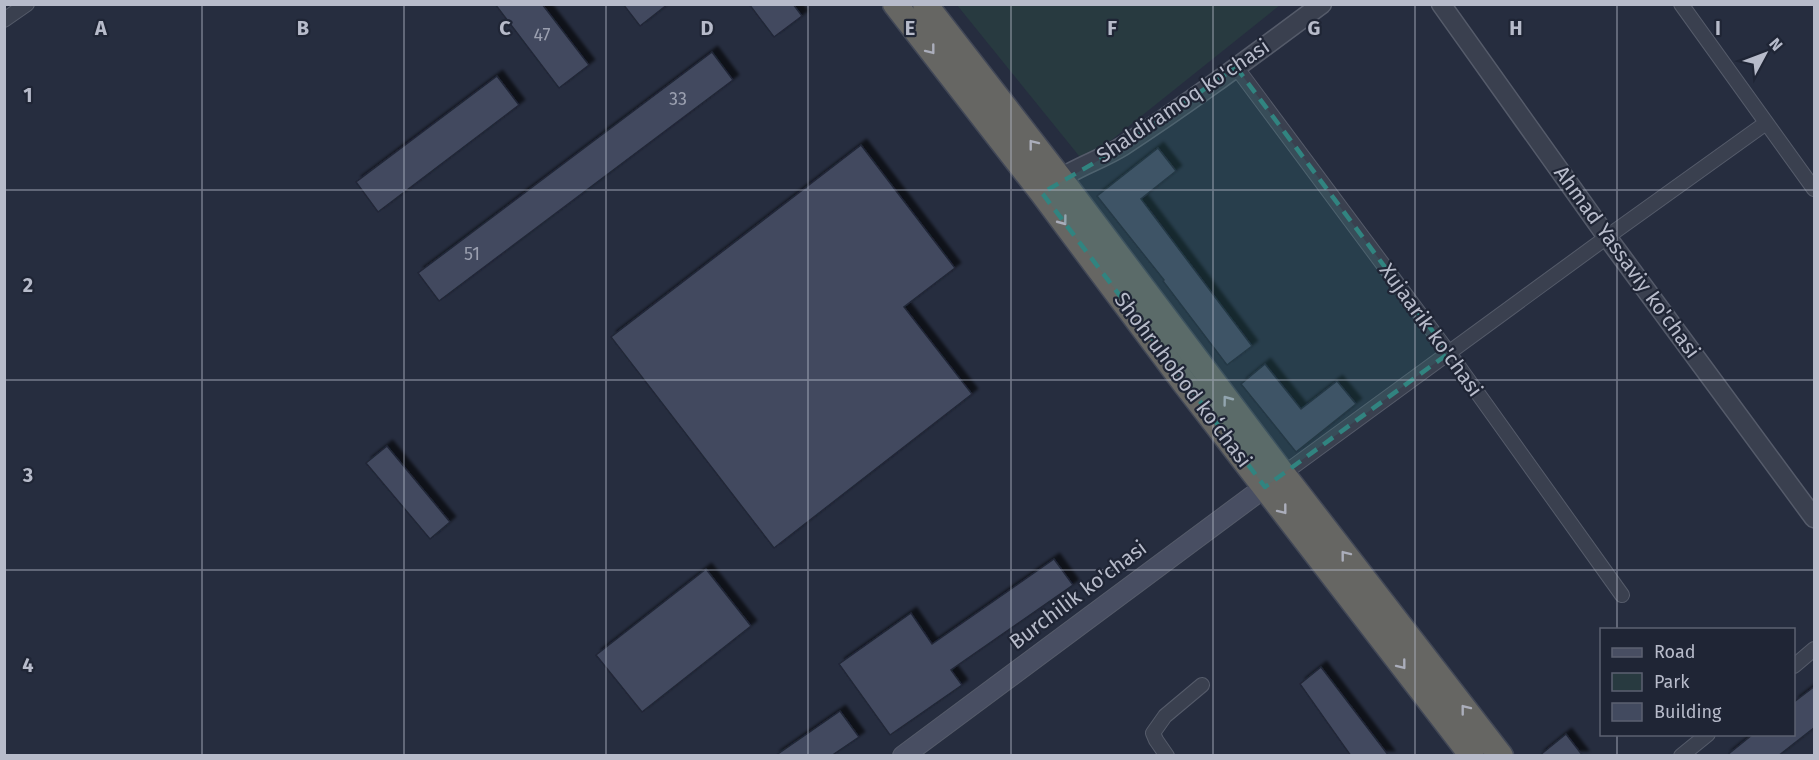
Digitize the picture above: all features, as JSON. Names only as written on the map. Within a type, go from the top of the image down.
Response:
[{"type":"highway","name":"Shohruhobod koʻchasi","points":[[895,4],[1051,185]]},
{"type":"highway","name":"Shohruhobod koʻchasi","points":[[924,4],[1051,185],[1274,481],[1472,756]]},
{"type":"highway","name":"Shohruhobod koʻchasi","points":[[1274,481],[1500,756]]},
{"type":"main road","name":"Burchilik ko'chasi","points":[[903,756],[1274,481]]},
{"type":"street","points":[[4,20],[27,4]]},
{"type":"street","name":"Shaldiramoq ko'chasi","points":[[1051,185],[1120,148],[1322,4]]},
{"type":"street","name":"Ahmad Yassaviy ko'chasi","points":[[1441,4],[1607,237],[1815,518]]},
{"type":"street","points":[[1681,4],[1815,189]]},
{"type":"street","name":"Xujaarik ko'chasi","points":[[1236,67],[1449,353],[1623,595]]},
{"type":"street","points":[[1274,481],[1766,123]]},
{"type":"street","points":[[1795,665],[1815,649]]},
{"type":"street","points":[[1167,756],[1156,741],[1154,733],[1157,725],[1202,685]]},
{"type":"street","points":[[1681,756],[1707,736]]},
{"type":"highlighted area","points":[[1236,67],[1449,353],[1265,487],[1042,193],[1120,148]]},
{"type":"green space","points":[[957,5],[1280,5],[1084,162]]},
{"type":"building","points":[[495,4],[542,4],[589,65],[559,88]]},
{"type":"building","points":[[623,4],[668,4],[640,26]]},
{"type":"building","points":[[749,4],[793,4],[802,16],[774,37]]},
{"type":"building","points":[[712,52],[733,80],[439,301],[418,273]]},
{"type":"building","points":[[497,76],[519,105],[378,212],[356,182]]},
{"type":"building","points":[[861,145],[955,268],[904,307],[972,394],[774,548],[611,337]]},
{"type":"building","points":[[1158,148],[1176,171],[1141,199],[1252,346],[1227,365],[1164,280],[1097,196]]},
{"type":"building","points":[[1265,364],[1301,409],[1337,381],[1356,404],[1296,452],[1241,384]]},
{"type":"building","points":[[387,446],[450,522],[430,539],[366,463]]},
{"type":"building","points":[[1054,559],[1073,585],[951,670],[962,685],[890,735],[839,664],[911,613],[932,644]]},
{"type":"building","points":[[706,569],[751,626],[642,712],[596,655]]},
{"type":"building","points":[[1321,667],[1389,756],[1351,756],[1300,684]]},
{"type":"building","points":[[1815,686],[1815,727],[1778,756],[1726,756],[1751,736],[1795,736],[1795,701]]},
{"type":"building","points":[[840,711],[859,737],[831,756],[775,756]]},
{"type":"building","points":[[1566,734],[1583,756],[1539,756]]}]
